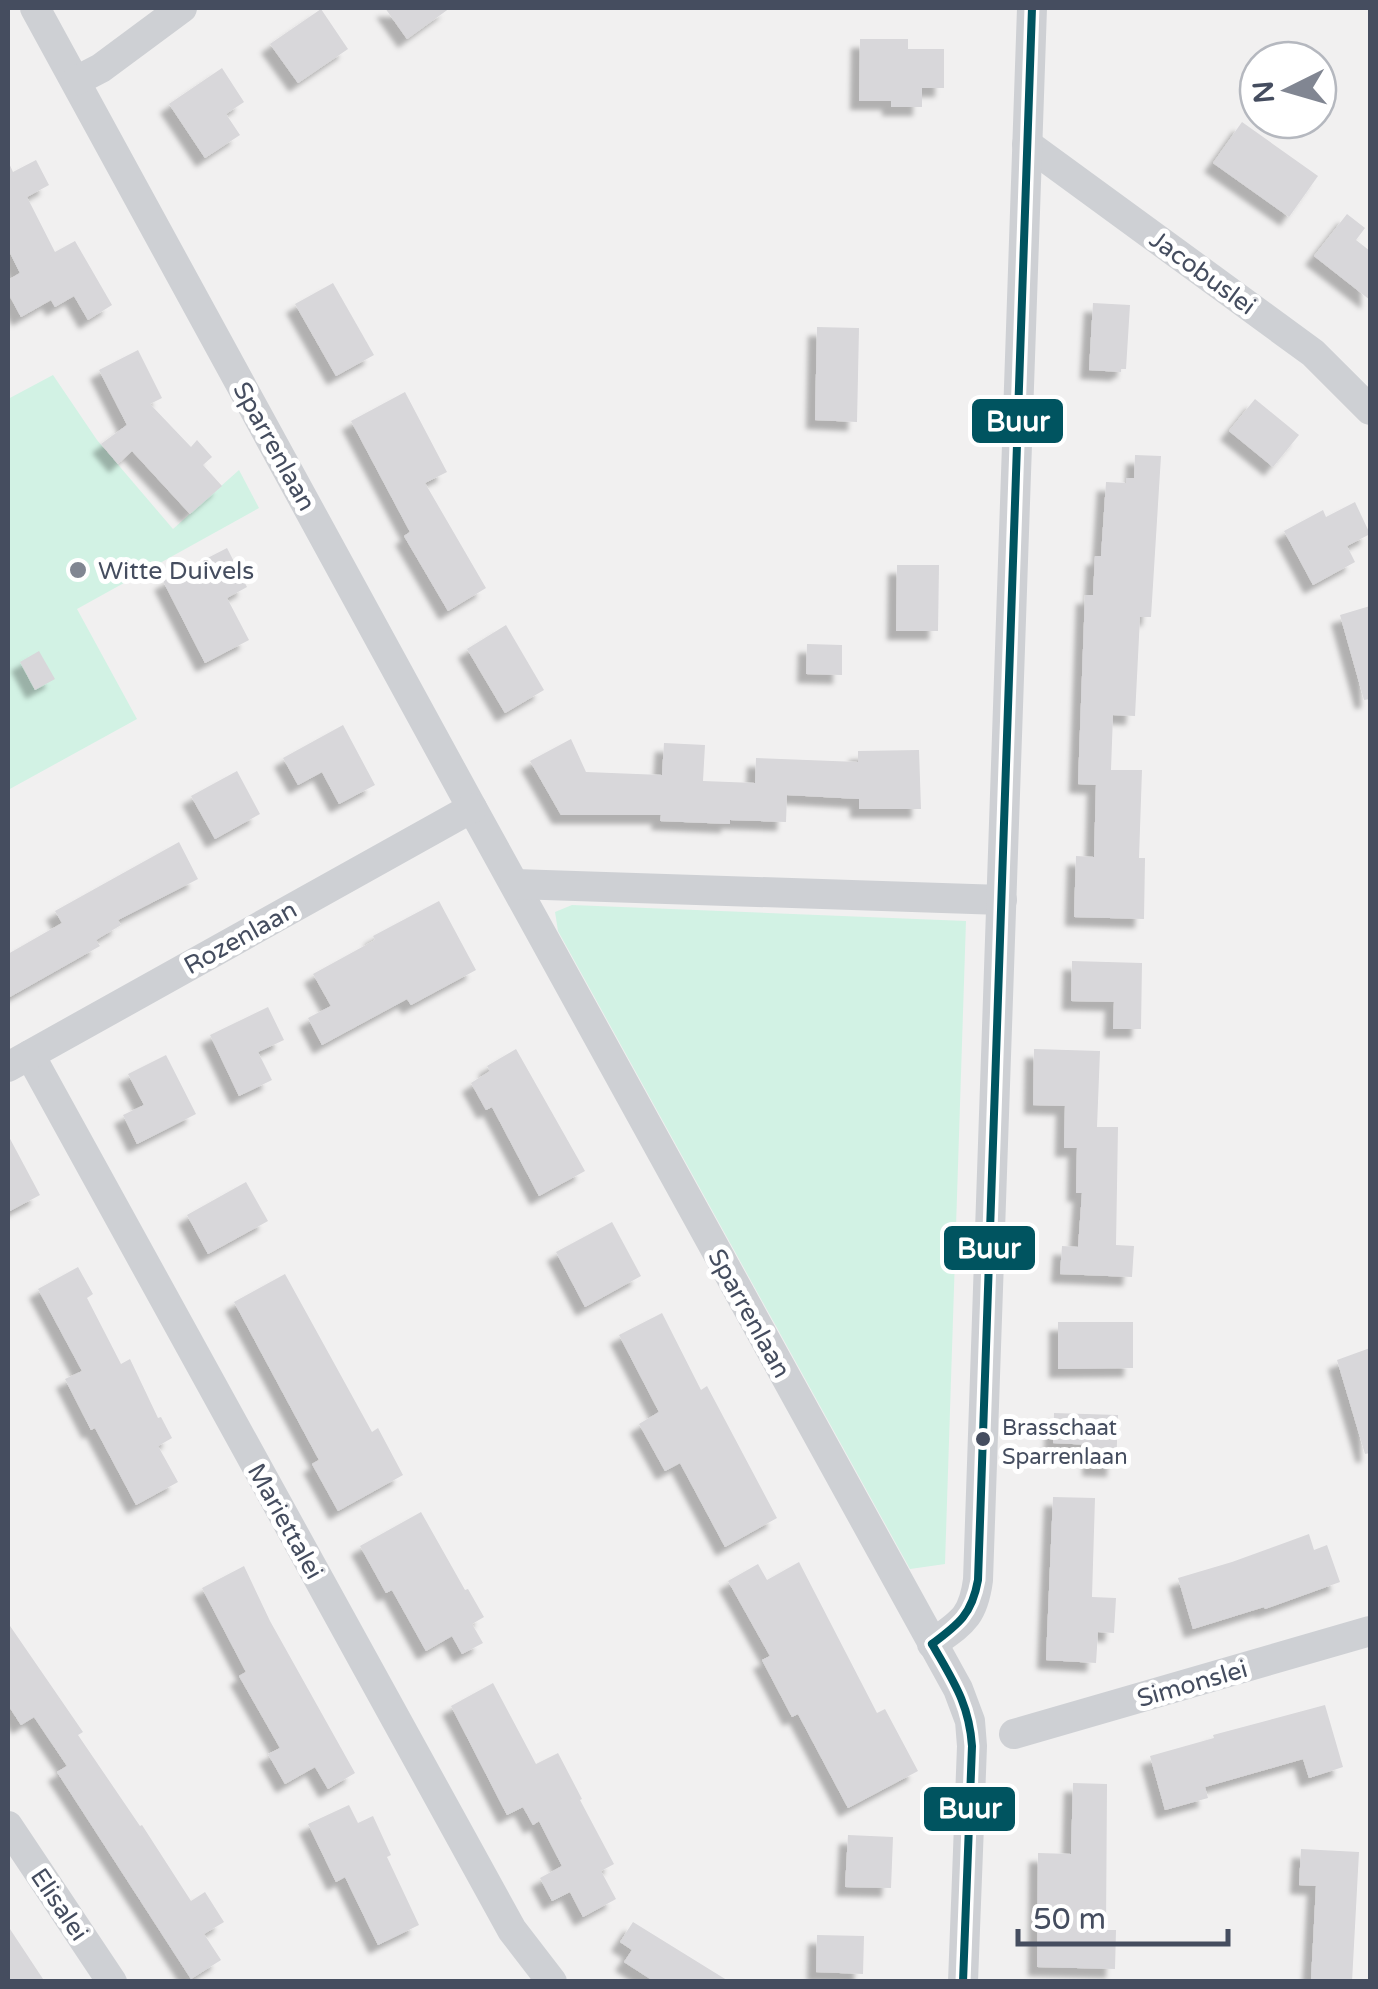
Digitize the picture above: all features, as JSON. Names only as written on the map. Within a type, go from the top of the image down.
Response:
[{"type":"street","name":"Sparrenlaan","points":[[36,8],[958,1688],[970,1721],[972,1746],[963,1982]]},
{"type":"street","points":[[76,80],[101,68],[182,8]]},
{"type":"street","points":[[932,1644],[969,1614],[978,1580],[1032,8]]},
{"type":"street","name":"Jacobuslei","points":[[1027,144],[1313,353],[1370,410]]},
{"type":"street","name":"Rozenlaan","points":[[18,1061],[472,808]]},
{"type":"street","points":[[515,884],[1002,900]]},
{"type":"street","name":"Mariettalei","points":[[18,1061],[512,1930],[552,1982]]},
{"type":"street","name":"Simonslei","points":[[1014,1734],[1368,1642]]},
{"type":"street","name":"Elisalei","points":[[8,1826],[112,1982]]},
{"type":"green space","name":"Witte Duivels","points":[[53,375],[97,440],[173,529],[239,470],[259,508],[77,609],[137,719],[8,790],[8,399]]},
{"type":"green space","points":[[572,905],[966,921],[945,1564],[910,1569],[558,931],[555,912]]},
{"type":"building","points":[[385,8],[450,8],[407,39]]},
{"type":"building","points":[[321,9],[348,49],[298,83],[270,44]]},
{"type":"building","points":[[860,39],[908,39],[908,49],[944,49],[944,88],[922,88],[922,107],[891,107],[891,101],[859,101]]},
{"type":"building","points":[[222,68],[244,102],[226,114],[240,135],[205,158],[169,104]]},
{"type":"building","points":[[1238,128],[1238,140],[1267,140],[1318,176],[1289,217],[1213,163]]},
{"type":"building","points":[[36,160],[49,185],[27,197],[55,252],[75,241],[112,305],[88,320],[74,296],[55,307],[51,300],[21,317],[8,293],[8,280],[20,273],[8,249],[8,161],[13,172]]},
{"type":"building","points":[[1347,214],[1365,228],[1356,240],[1370,251],[1370,300],[1314,256]]},
{"type":"building","points":[[333,283],[374,355],[336,376],[295,304]]},
{"type":"building","points":[[1093,303],[1130,305],[1126,369],[1121,372],[1089,370]]},
{"type":"building","points":[[817,327],[859,328],[857,422],[815,420]]},
{"type":"building","points":[[138,350],[162,398],[150,404],[191,447],[197,440],[212,457],[203,465],[222,486],[190,514],[132,451],[118,464],[101,444],[127,425],[99,370]]},
{"type":"building","points":[[405,392],[447,472],[425,483],[486,588],[448,611],[404,536],[410,532],[351,421]]},
{"type":"building","points":[[1255,399],[1299,435],[1273,467],[1229,431]]},
{"type":"building","points":[[1135,455],[1161,456],[1151,617],[1140,617],[1135,716],[1113,715],[1111,770],[1142,770],[1139,858],[1145,858],[1144,919],[1074,917],[1076,856],[1094,857],[1096,785],[1078,784],[1085,595],[1093,595],[1095,556],[1101,556],[1106,482],[1126,483],[1126,478],[1134,478]]},
{"type":"building","points":[[1355,502],[1370,534],[1347,546],[1355,562],[1313,585],[1284,531],[1323,510],[1326,517]]},
{"type":"building","points":[[227,548],[247,587],[227,598],[249,640],[205,663],[163,581]]},
{"type":"building","points":[[897,565],[939,565],[938,631],[896,631]]},
{"type":"building","points":[[1370,606],[1370,699],[1364,700],[1340,615]]},
{"type":"building","points":[[506,625],[544,690],[505,713],[467,649]]},
{"type":"building","points":[[807,644],[842,645],[842,675],[806,674]]},
{"type":"building","points":[[39,651],[55,679],[35,690],[20,662]]},
{"type":"building","points":[[343,725],[375,785],[339,804],[322,772],[298,785],[283,758]]},
{"type":"building","points":[[571,739],[586,772],[662,775],[664,743],[705,745],[703,781],[755,783],[756,758],[858,762],[858,751],[919,750],[921,809],[859,809],[859,799],[787,795],[786,822],[730,820],[730,824],[660,821],[661,815],[561,815],[530,761]]},
{"type":"building","points":[[237,771],[260,814],[215,839],[191,796]]},
{"type":"building","points":[[179,842],[198,879],[118,920],[121,925],[96,940],[100,946],[8,998],[8,954],[62,923],[55,911]]},
{"type":"building","points":[[439,901],[476,970],[411,1005],[407,999],[322,1045],[308,1018],[331,1006],[313,974]]},
{"type":"building","points":[[1072,961],[1142,963],[1141,1029],[1113,1029],[1114,1002],[1071,1001]]},
{"type":"building","points":[[268,1007],[284,1040],[258,1052],[272,1080],[239,1096],[210,1035]]},
{"type":"building","points":[[516,1049],[585,1171],[539,1196],[492,1107],[486,1110],[471,1083],[490,1071],[487,1066]]},
{"type":"building","points":[[1034,1049],[1100,1051],[1097,1127],[1118,1127],[1116,1245],[1134,1246],[1132,1277],[1060,1274],[1062,1246],[1078,1247],[1082,1193],[1076,1193],[1077,1148],[1064,1148],[1065,1106],[1033,1105]]},
{"type":"building","points":[[166,1055],[196,1114],[137,1144],[123,1115],[144,1105],[128,1074]]},
{"type":"building","points":[[8,1135],[40,1195],[8,1212]]},
{"type":"building","points":[[246,1182],[268,1221],[208,1254],[187,1215]]},
{"type":"building","points":[[612,1222],[641,1276],[585,1307],[556,1252]]},
{"type":"building","points":[[78,1267],[93,1294],[87,1298],[121,1364],[130,1359],[172,1438],[158,1446],[178,1482],[136,1505],[65,1379],[82,1371],[38,1289]]},
{"type":"building","points":[[285,1274],[372,1432],[378,1428],[403,1475],[338,1511],[312,1464],[319,1460],[234,1302]]},
{"type":"building","points":[[662,1313],[701,1390],[707,1386],[777,1518],[725,1547],[680,1463],[665,1471],[639,1424],[659,1412],[619,1335]]},
{"type":"building","points":[[1058,1322],[1133,1322],[1133,1368],[1058,1369]]},
{"type":"building","points":[[1370,1348],[1370,1453],[1365,1454],[1337,1360]]},
{"type":"building","points":[[1054,1413],[1118,1415],[1116,1468],[1091,1467],[1092,1445],[1053,1443]]},
{"type":"building","points":[[1053,1497],[1095,1498],[1092,1597],[1116,1598],[1114,1633],[1098,1632],[1096,1663],[1046,1660]]},
{"type":"building","points":[[421,1512],[484,1617],[472,1624],[483,1643],[462,1654],[452,1636],[426,1651],[392,1590],[386,1593],[360,1546]]},
{"type":"building","points":[[1309,1534],[1314,1550],[1327,1545],[1340,1582],[1193,1629],[1178,1578]]},
{"type":"building","points":[[799,1562],[877,1713],[885,1709],[918,1771],[848,1808],[798,1714],[792,1717],[762,1660],[770,1656],[728,1581],[758,1564],[767,1580]]},
{"type":"building","points":[[244,1566],[270,1621],[355,1773],[328,1789],[315,1767],[285,1784],[268,1754],[280,1748],[239,1676],[246,1672],[202,1588]]},
{"type":"building","points":[[8,1623],[83,1732],[78,1735],[191,1901],[205,1892],[224,1922],[204,1934],[221,1960],[191,1979],[57,1772],[67,1766],[34,1717],[21,1725],[8,1705]]},
{"type":"building","points":[[493,1683],[536,1764],[558,1753],[614,1864],[601,1871],[616,1899],[583,1917],[570,1892],[552,1901],[540,1878],[562,1866],[539,1821],[533,1825],[523,1807],[507,1815],[451,1706]]},
{"type":"building","points":[[1325,1705],[1343,1767],[1309,1778],[1303,1759],[1205,1787],[1208,1798],[1165,1810],[1150,1756]]},
{"type":"building","points":[[1073,1783],[1107,1784],[1106,1930],[1116,1930],[1115,1969],[1037,1967],[1038,1853],[1071,1854]]},
{"type":"building","points":[[349,1805],[358,1823],[373,1816],[391,1855],[387,1857],[419,1925],[378,1945],[345,1877],[336,1882],[308,1824]]},
{"type":"building","points":[[848,1835],[893,1837],[891,1888],[845,1887]]},
{"type":"building","points":[[1301,1849],[1359,1852],[1352,1982],[1311,1980],[1316,1886],[1299,1885]]},
{"type":"building","points":[[633,1922],[730,1982],[655,1982],[624,1962],[632,1950],[620,1942]]},
{"type":"building","points":[[8,1926],[45,1982],[8,1982]]},
{"type":"building","points":[[817,1935],[864,1936],[863,1974],[816,1972]]},
{"type":"transit line","name":"Buur","points":[[932,1644],[963,1617],[978,1580],[1032,8]]},
{"type":"transit line","name":"Buur","points":[[932,1644],[964,1705],[972,1746],[963,1982]]},
{"type":"place","name":"Witte Duivels","points":[[78,570]]},
{"type":"place","name":"Brasschaat Sparrenlaan","points":[[983,1439]]}]
